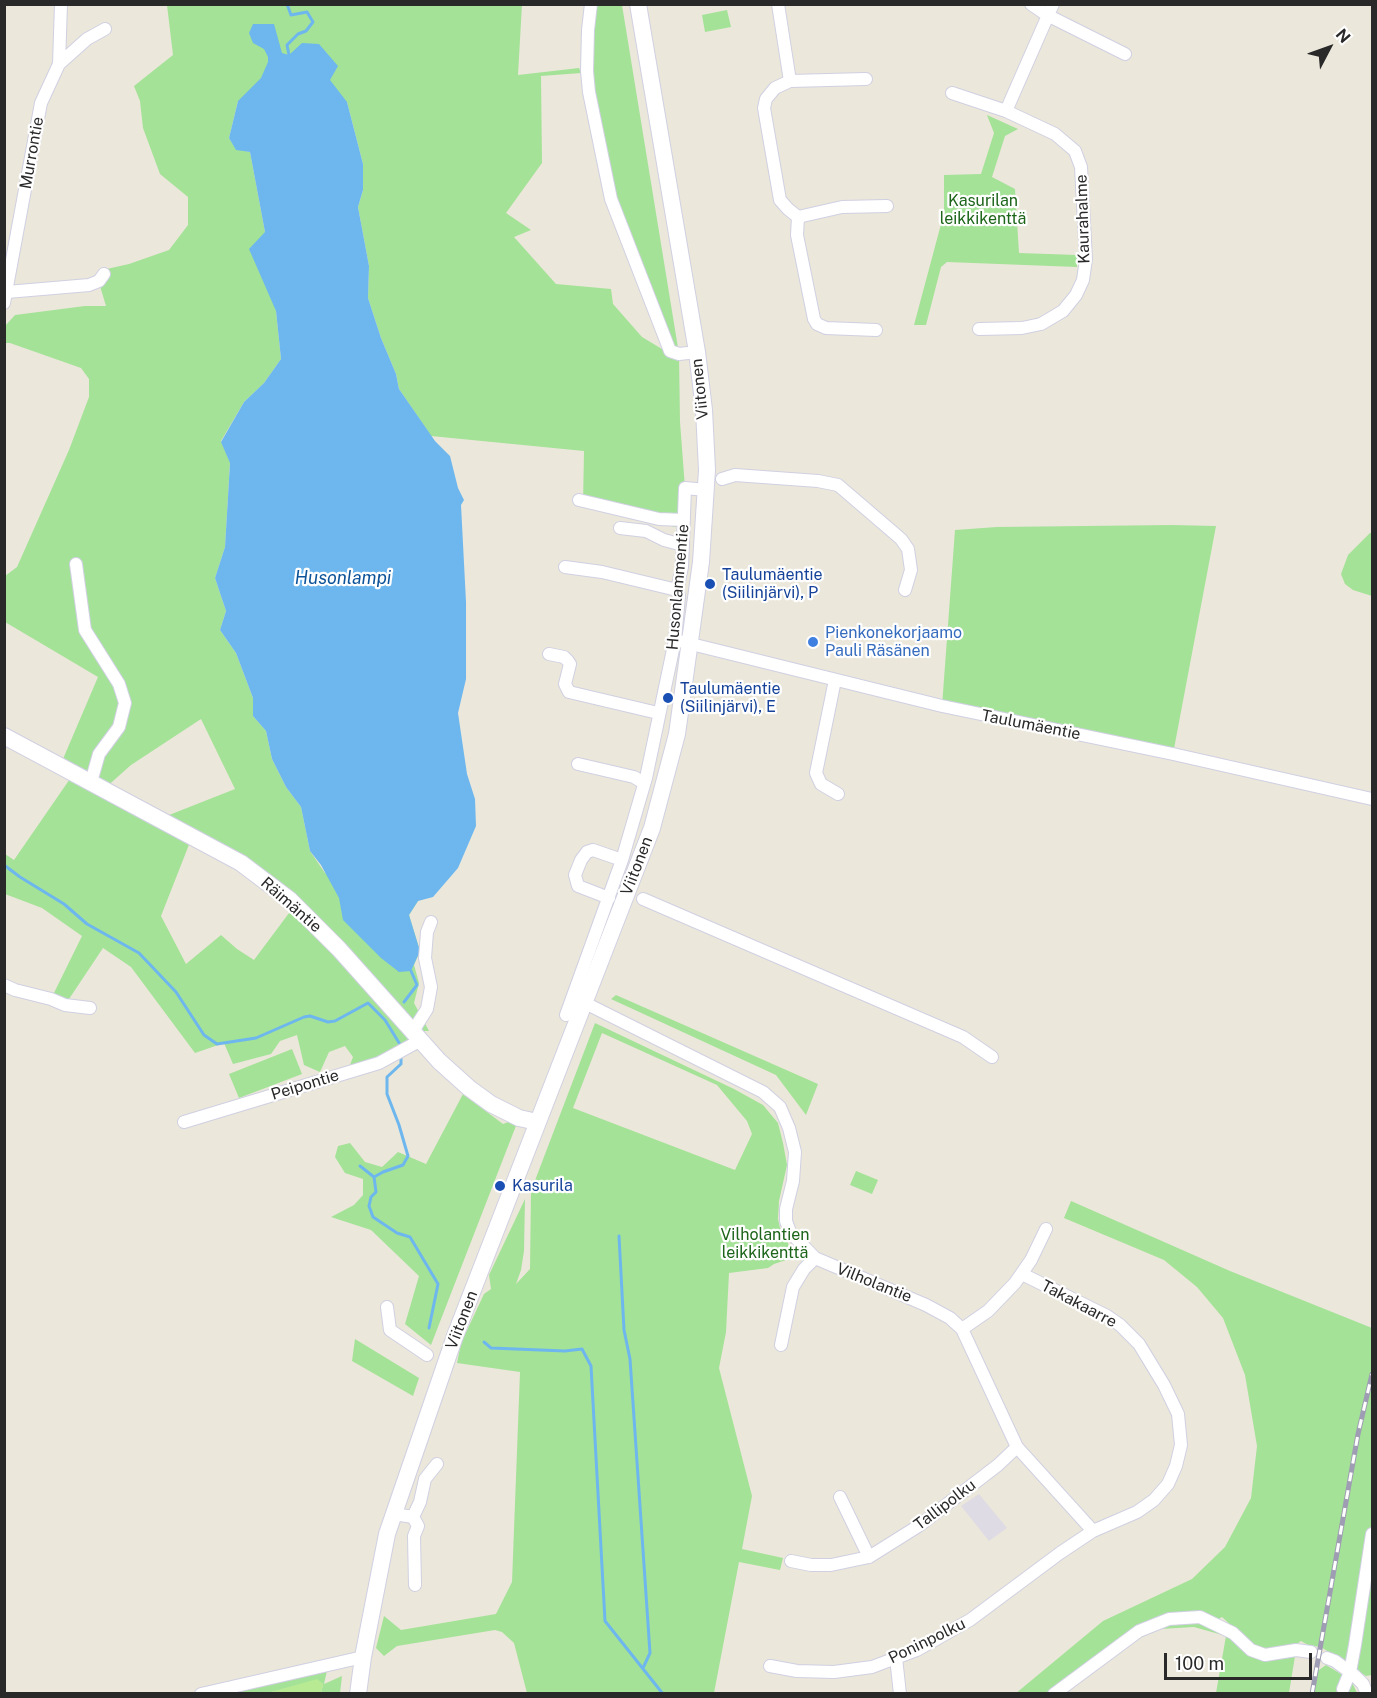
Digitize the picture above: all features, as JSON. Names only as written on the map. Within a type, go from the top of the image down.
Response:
[{"type":"main road","name":"Viitonen","points":[[358,1694],[387,1534],[455,1336],[651,828],[677,734],[683,642],[701,562],[706,490],[704,410],[697,352],[638,4]]},
{"type":"main road","name":"Räimäntie","points":[[4,736],[241,863],[290,900],[339,949],[417,1036],[469,1088],[491,1104],[519,1118],[537,1122]]},
{"type":"street","points":[[59,64],[61,4]]},
{"type":"street","points":[[591,4],[588,30],[589,92],[611,199],[670,351],[679,354],[697,352]]},
{"type":"street","points":[[778,4],[790,81]]},
{"type":"street","points":[[1032,4],[1050,10],[1125,54]]},
{"type":"street","points":[[1006,111],[1050,10]]},
{"type":"street","name":"Murrontie","points":[[6,297],[41,103],[59,64],[87,39],[105,29]]},
{"type":"street","points":[[798,217],[780,200],[764,108],[766,99],[775,88],[790,81],[866,79]]},
{"type":"street","name":"Kaurahalme","points":[[952,93],[1006,111],[1055,134],[1075,151],[1081,167],[1086,265],[1083,280],[1076,295],[1063,311],[1048,321],[1022,328],[979,329]]},
{"type":"street","points":[[798,217],[842,207],[886,206]]},
{"type":"street","points":[[798,217],[797,235],[813,319],[817,324],[826,328],[876,330]]},
{"type":"street","points":[[6,297],[89,285],[99,281],[104,274]]},
{"type":"street","points":[[722,479],[735,475],[838,485],[901,539],[908,549],[911,570],[905,590]]},
{"type":"street","name":"Husonlammentie","points":[[567,1016],[622,860],[644,783],[658,713],[683,642],[677,590],[682,567],[685,488],[706,490]]},
{"type":"street","points":[[579,500],[659,519],[684,520]]},
{"type":"street","points":[[620,528],[646,531],[664,540],[682,545]]},
{"type":"street","points":[[76,564],[85,630],[119,684],[124,703],[119,727],[99,754],[91,782]]},
{"type":"street","points":[[566,567],[602,572],[677,590]]},
{"type":"street","name":"Taulumäentie","points":[[683,642],[951,708],[1173,754],[1372,799]]},
{"type":"street","points":[[549,654],[564,657],[570,664],[565,684],[570,692],[658,713]]},
{"type":"street","points":[[835,680],[816,773],[821,784],[838,794]]},
{"type":"street","points":[[578,764],[634,777],[644,783]]},
{"type":"street","points":[[609,898],[578,886],[575,874],[587,852],[593,850],[622,860]]},
{"type":"street","points":[[643,899],[963,1037],[992,1058]]},
{"type":"street","points":[[417,1036],[427,1009],[431,987],[425,958],[427,932],[431,922]]},
{"type":"street","points":[[4,985],[65,1005],[90,1008]]},
{"type":"street","name":"Vilholantie","points":[[585,1003],[763,1092],[780,1107],[789,1128],[795,1152],[793,1182],[786,1209],[786,1221],[790,1232],[815,1258],[926,1305],[950,1318],[962,1329],[1017,1447],[1093,1531]]},
{"type":"street","name":"Peipontie","points":[[184,1122],[379,1063],[417,1036]]},
{"type":"street","points":[[962,1329],[1002,1298],[1022,1274],[1046,1229]]},
{"type":"street","points":[[781,1345],[794,1287],[804,1269],[815,1258]]},
{"type":"street","name":"Takakaarre","points":[[1022,1274],[1120,1325],[1139,1344],[1164,1385],[1178,1414],[1181,1445],[1176,1466],[1168,1484],[1155,1500],[1137,1512],[1093,1531]]},
{"type":"street","points":[[387,1307],[390,1330],[427,1355]]},
{"type":"street","name":"Tallipolku","points":[[791,1561],[811,1565],[831,1565],[869,1557],[920,1525],[994,1468],[1017,1447]]},
{"type":"street","points":[[413,1517],[420,1502],[425,1479],[437,1464]]},
{"type":"street","points":[[840,1497],[869,1557]]},
{"type":"street","points":[[394,1514],[413,1517]]},
{"type":"street","points":[[413,1517],[418,1526],[414,1536],[414,1586]]},
{"type":"street","name":"Poninpolku","points":[[770,1666],[797,1671],[834,1671],[872,1667],[896,1658],[939,1639],[970,1620],[1093,1531]]},
{"type":"street","points":[[1343,1689],[1350,1672],[1372,1534]]},
{"type":"street","points":[[1054,1694],[1139,1631],[1169,1619],[1200,1617],[1233,1633],[1251,1650],[1264,1655],[1296,1650],[1311,1652]]},
{"type":"street","points":[[201,1694],[363,1658]]},
{"type":"street","points":[[896,1658],[900,1694]]},
{"type":"street","points":[[1327,1658],[1335,1661],[1367,1687]]},
{"type":"shaded area","points":[[979,1494],[1007,1528],[989,1541],[961,1506]]},
{"type":"green space","points":[[522,4],[518,75],[579,68],[581,73],[541,76],[542,163],[506,213],[531,230],[514,237],[556,284],[611,289],[613,304],[642,337],[669,351],[611,199],[589,92],[591,5],[622,5],[679,354],[680,422],[685,488],[684,520],[675,527],[583,505],[584,451],[431,436],[399,389],[396,374],[368,298],[369,266],[358,207],[363,190],[363,164],[347,102],[238,101],[229,138],[236,149],[250,152],[265,232],[281,359],[264,383],[244,402],[221,441],[230,462],[225,547],[215,578],[226,611],[220,630],[236,653],[253,698],[253,716],[266,731],[272,759],[286,787],[301,807],[310,851],[325,873],[418,901],[409,915],[420,951],[414,965],[419,983],[414,1003],[429,1031],[414,1031],[421,1040],[347,1073],[353,1057],[345,1046],[329,1052],[320,1072],[304,1065],[297,1035],[280,1041],[271,1054],[233,1064],[224,1043],[195,1053],[131,967],[103,948],[65,1005],[51,999],[82,936],[42,908],[5,894],[5,854],[14,860],[74,773],[60,766],[98,677],[5,622],[5,576],[17,567],[69,450],[89,397],[89,379],[81,368],[5,343],[5,326],[15,315],[85,306],[106,306],[97,276],[98,271],[129,264],[169,250],[188,225],[188,197],[160,174],[143,128],[140,101],[134,86],[173,55],[167,5]],"holes":[[[201,719],[235,789],[159,819],[104,789],[131,765]],[[192,837],[295,905],[254,960],[221,935],[186,964],[161,916]]]},
{"type":"green space","points":[[727,10],[731,27],[705,32],[702,15]]},
{"type":"green space","name":"Kasurilan leikkikenttä","points":[[987,115],[1018,129],[1005,136],[992,177],[1015,189],[1019,253],[1077,255],[1077,267],[947,262],[941,267],[926,325],[914,325],[944,213],[944,175],[981,174],[994,133]]},
{"type":"green space","points":[[1216,526],[1173,754],[942,706],[955,530],[997,527]]},
{"type":"green space","points":[[1372,533],[1372,596],[1353,590],[1345,584],[1341,574],[1348,555]]},
{"type":"green space","points":[[616,995],[818,1084],[806,1115],[776,1075],[611,999]]},
{"type":"green space","name":"Vilholantien leikkikenttä","points":[[595,1023],[734,1089],[763,1105],[778,1123],[787,1165],[779,1201],[778,1219],[780,1228],[795,1257],[768,1268],[729,1273],[726,1332],[719,1368],[752,1496],[742,1549],[783,1558],[780,1570],[739,1562],[714,1693],[527,1693],[514,1643],[502,1632],[495,1630],[397,1646],[384,1656],[376,1648],[384,1616],[401,1630],[496,1614],[512,1582],[520,1372],[457,1363],[461,1343],[484,1294],[491,1289],[489,1275],[525,1199],[524,1251],[516,1284],[530,1269],[531,1191]],"holes":[[[602,1033],[717,1085],[747,1121],[752,1134],[735,1170],[573,1108]]]},
{"type":"green space","points":[[292,1049],[302,1074],[239,1098],[229,1074]]},
{"type":"green space","points":[[463,1094],[503,1124],[519,1118],[431,1345],[405,1324],[419,1276],[371,1230],[331,1217],[354,1205],[363,1195],[363,1179],[345,1173],[335,1157],[338,1146],[350,1143],[365,1162],[382,1167],[398,1152],[426,1164]]},
{"type":"green space","points":[[856,1171],[878,1180],[872,1194],[850,1185]]},
{"type":"green space","points":[[1071,1201],[1230,1271],[1372,1328],[1372,1675],[1366,1676],[1321,1647],[1308,1645],[1301,1641],[1291,1648],[1266,1650],[1252,1645],[1222,1617],[1212,1623],[1233,1633],[1251,1650],[1265,1655],[1296,1650],[1289,1693],[1216,1693],[1226,1636],[1194,1627],[1160,1629],[1140,1638],[1064,1693],[1015,1694],[1103,1621],[1192,1579],[1225,1547],[1251,1498],[1257,1446],[1245,1375],[1223,1318],[1197,1287],[1164,1260],[1064,1218]]},
{"type":"green space","points":[[355,1339],[419,1378],[413,1396],[352,1361]]},
{"type":"green space","points":[[1326,1665],[1351,1680],[1357,1693],[1312,1694],[1316,1672]]},
{"type":"green space","points":[[328,1666],[324,1684],[342,1676],[340,1693],[321,1693],[323,1684],[317,1680],[268,1693],[201,1694]]},
{"type":"green space","points":[[317,1679],[323,1684],[321,1693],[268,1693]]},
{"type":"water","name":"Husonlampi","points":[[253,24],[274,24],[282,53],[289,55],[302,43],[319,44],[338,66],[330,80],[347,102],[363,164],[363,190],[358,207],[369,266],[368,298],[396,374],[399,389],[435,441],[450,456],[458,488],[464,500],[461,505],[466,602],[466,679],[458,713],[467,774],[475,799],[476,826],[458,868],[433,897],[418,901],[409,915],[420,951],[411,971],[399,972],[381,958],[343,920],[339,898],[321,865],[310,851],[301,807],[286,787],[272,759],[266,731],[253,716],[253,698],[236,653],[220,630],[226,611],[215,578],[225,547],[230,463],[221,442],[244,402],[264,383],[281,359],[276,311],[249,249],[265,232],[250,152],[236,150],[229,138],[238,101],[261,78],[268,62],[264,49],[253,43],[249,33]]},
{"type":"waterway","points":[[287,4],[291,15],[307,12],[313,22],[306,31],[298,34],[287,45],[289,55]]},
{"type":"waterway","points":[[4,865],[64,904],[87,924],[139,953],[176,992],[204,1035],[217,1044],[256,1038],[304,1017],[310,1016],[328,1022],[335,1021],[368,1003],[385,1020],[401,1046]]},
{"type":"waterway","points":[[404,1002],[417,985],[411,971]]},
{"type":"waterway","points":[[401,1056],[401,1064],[387,1077],[387,1094],[408,1156],[403,1165],[374,1177],[376,1192],[371,1197],[369,1206],[373,1217],[397,1233],[410,1237],[438,1284],[429,1328]]},
{"type":"waterway","points":[[360,1166],[374,1177]]},
{"type":"waterway","points":[[619,1236],[624,1330],[630,1359],[650,1653],[643,1668]]},
{"type":"waterway","points":[[484,1342],[491,1348],[565,1351],[582,1349],[591,1366],[605,1621],[663,1694]]},
{"type":"railway","points":[[1312,1694],[1358,1434],[1372,1374]]},
{"type":"place","name":"Taulumäentie (Siilinjärvi), P","points":[[710,584]]},
{"type":"place","name":"Pienkonekorjaamo Pauli Räsänen","points":[[813,642]]},
{"type":"place","name":"Taulumäentie (Siilinjärvi), E","points":[[668,698]]},
{"type":"place","name":"Kasurila","points":[[500,1186]]}]
